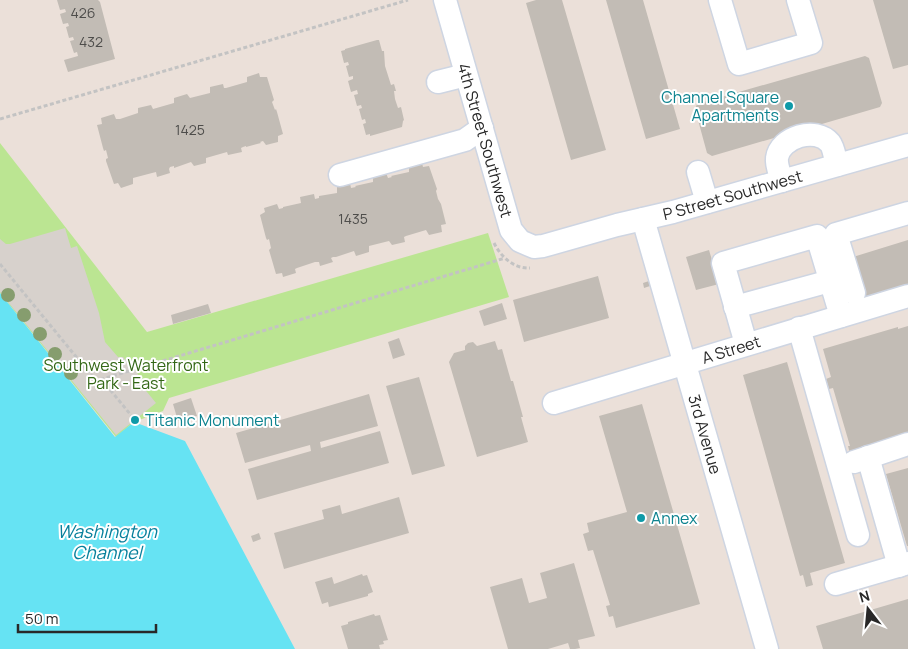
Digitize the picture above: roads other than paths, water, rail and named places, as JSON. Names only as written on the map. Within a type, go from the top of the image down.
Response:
[{"type":"street","name":"4th Street Southwest","points":[[445,0],[514,236],[534,247],[556,243]]},
{"type":"street","points":[[720,0],[739,64],[811,43],[798,0]]},
{"type":"street","points":[[438,82],[466,75]]},
{"type":"street","points":[[340,175],[465,140],[482,128]]},
{"type":"street","points":[[782,181],[776,160],[779,150],[790,141],[805,135],[816,135],[824,138],[831,144],[837,165]]},
{"type":"street","name":"P Street Southwest","points":[[556,243],[908,145]]},
{"type":"street","points":[[698,172],[707,202]]},
{"type":"street","points":[[854,293],[836,234],[908,213]]},
{"type":"street","name":"3rd Avenue","points":[[643,219],[767,649]]},
{"type":"street","points":[[746,344],[723,263],[817,236],[841,316]]},
{"type":"street","points":[[735,307],[830,281]]},
{"type":"street","name":"A Street","points":[[554,403],[684,362],[908,296]]},
{"type":"street","points":[[799,328],[858,535]]},
{"type":"street","points":[[839,466],[908,444]]},
{"type":"street","points":[[836,584],[904,564],[868,457]]},
{"type":"water","name":"Washington Channel","points":[[0,293],[115,437],[134,422],[185,441],[295,649],[0,649]]},
{"type":"place","name":"Channel Square Apartments","points":[[789,106]]},
{"type":"place","name":"Titanic Monument","points":[[135,420]]},
{"type":"place","name":"Annex","points":[[641,518]]},
{"type":"park label","name":"Southwest Waterfront Park - East","points":[[126,374]]}]
